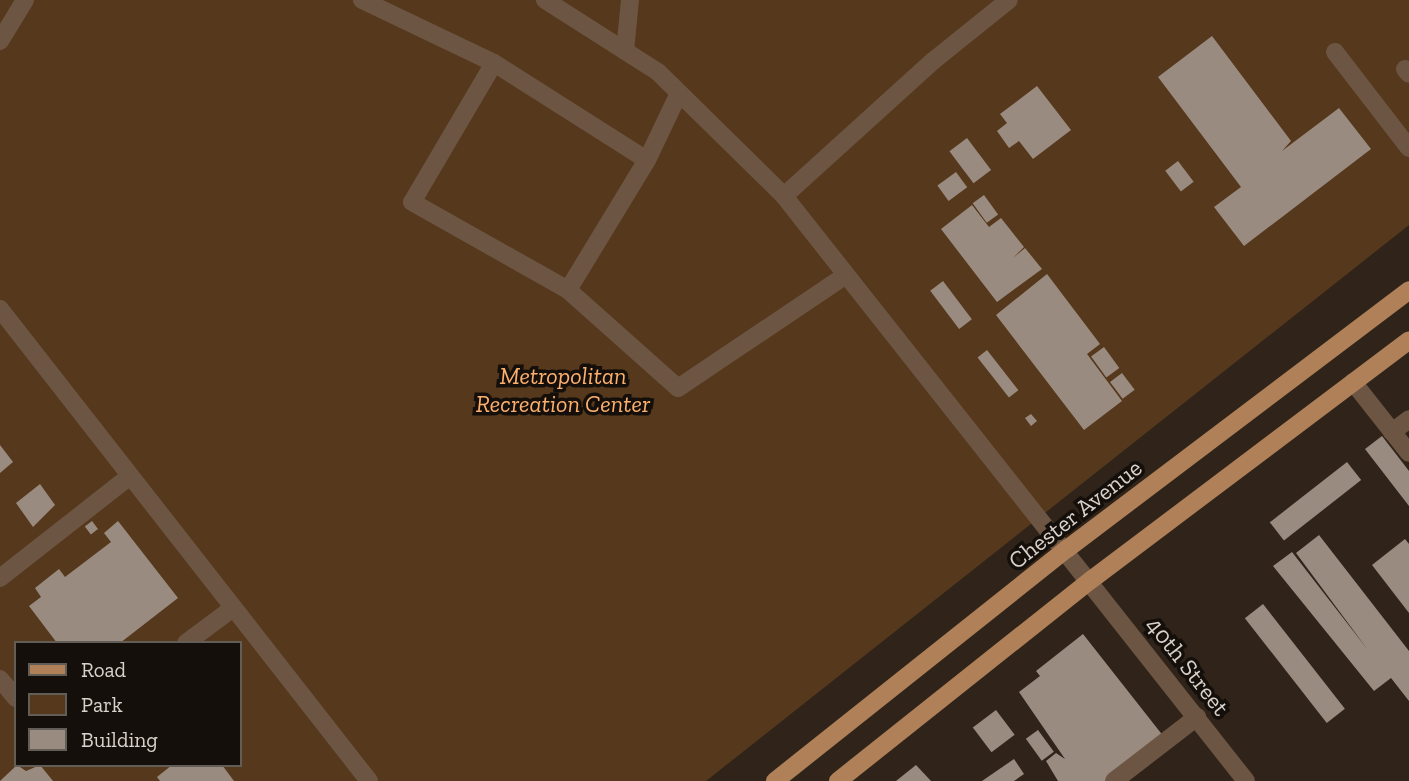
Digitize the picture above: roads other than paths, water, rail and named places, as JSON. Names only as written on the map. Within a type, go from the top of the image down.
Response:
[{"type":"main road","name":"Chester Avenue","points":[[775,781],[1067,550],[1409,290]]},
{"type":"main road","points":[[838,781],[1091,580],[1409,340]]},
{"type":"street","points":[[0,41],[25,0]]},
{"type":"street","points":[[362,0],[494,63],[647,160]]},
{"type":"street","name":"40th Street","points":[[545,0],[625,51],[679,93],[784,196],[1091,580],[1246,781]]},
{"type":"street","points":[[625,51],[630,0]]},
{"type":"street","points":[[784,196],[933,61],[1010,0]]},
{"type":"street","points":[[1335,52],[1409,148]]},
{"type":"street","points":[[494,63],[412,202],[568,290],[678,388],[846,275]]},
{"type":"street","points":[[568,290],[647,160],[679,93]]},
{"type":"street","points":[[0,310],[369,781]]},
{"type":"street","points":[[1353,382],[1409,453]]},
{"type":"street","points":[[1392,432],[1409,419]]},
{"type":"street","points":[[0,578],[130,476]]},
{"type":"street","points":[[189,641],[233,608]]},
{"type":"street","points":[[0,679],[14,696]]},
{"type":"street","points":[[1114,781],[1197,717]]},
{"type":"park label","name":"Metropolitan Recreation Center","points":[[563,390]]}]
